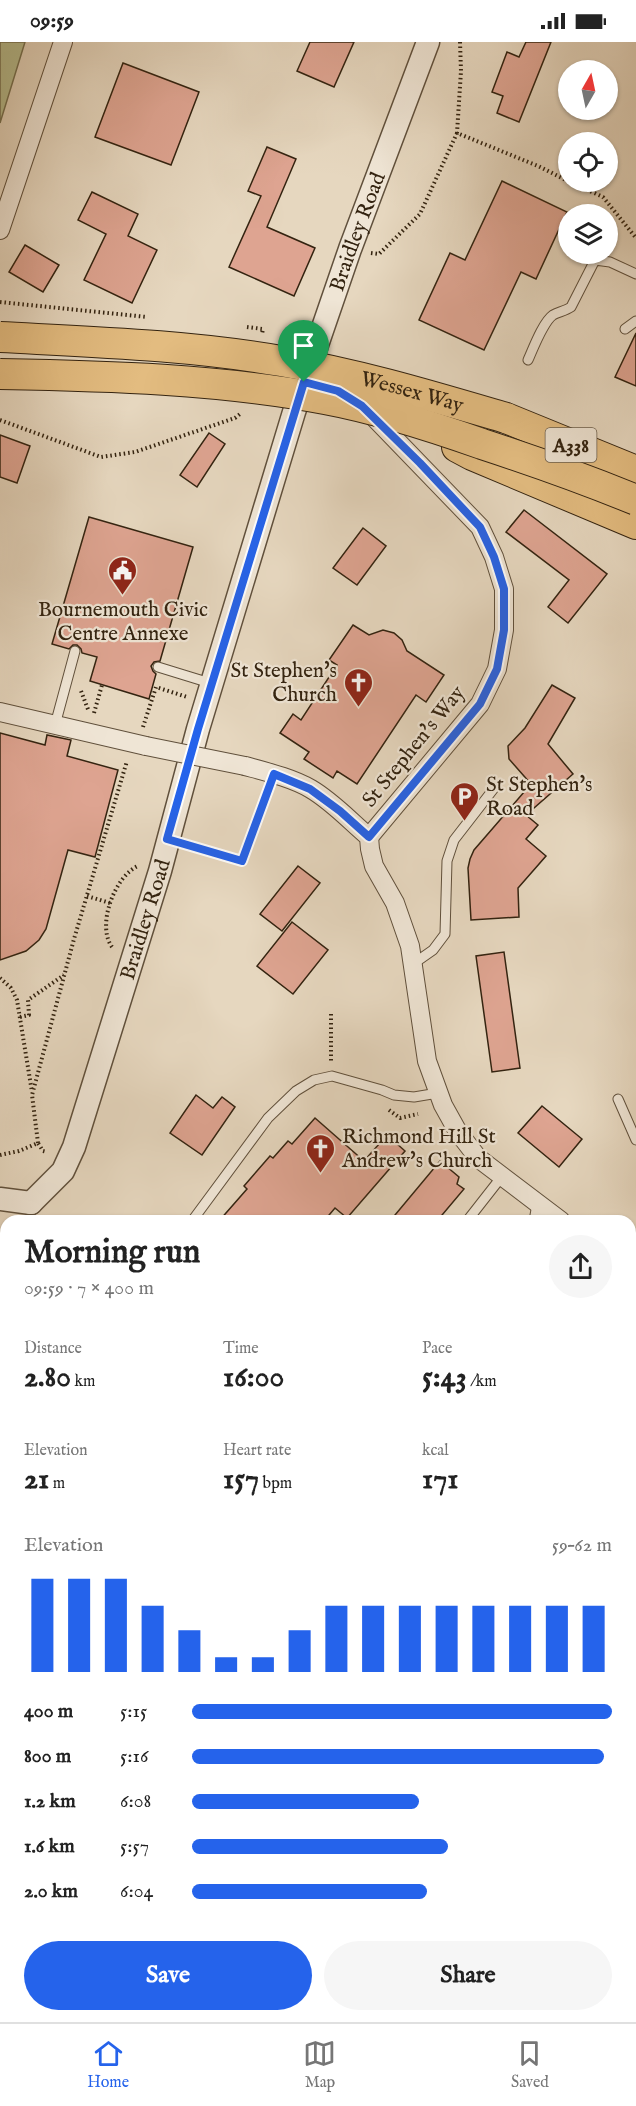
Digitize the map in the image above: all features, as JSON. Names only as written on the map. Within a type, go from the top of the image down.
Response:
[{"type":"highway","name":"Wessex Way","points":[[0,337],[203,350],[279,360],[370,379],[506,418],[636,471]]},
{"type":"highway","name":"Wessex Way","points":[[0,374],[95,375],[189,381],[327,399],[404,417],[583,478],[636,500]]},
{"type":"highway","points":[[404,417],[472,455],[636,524]]},
{"type":"highway","points":[[506,418],[636,448]]},
{"type":"street","points":[[0,230],[63,42]]},
{"type":"street","name":"Braidley Road","points":[[34,1212],[63,1171],[74,1148],[304,382],[350,249],[428,42]]},
{"type":"street","name":"St Stephen's Way","points":[[304,382],[338,391],[362,406],[420,463],[480,527],[494,557],[504,589],[504,630],[497,669],[480,704],[369,837]]},
{"type":"street","points":[[0,712],[274,774],[310,789],[340,811],[369,837],[374,866],[395,903],[410,946],[427,1060],[438,1093],[458,1132],[478,1158],[503,1175],[536,1212]]},
{"type":"street","points":[[0,1199],[34,1212]]},
{"type":"lane","points":[[528,360],[548,320],[554,314],[571,307],[595,260],[610,262],[636,274]]},
{"type":"lane","points":[[625,329],[636,321]]},
{"type":"lane","points":[[55,725],[75,651]]},
{"type":"lane","points":[[158,667],[209,693]]},
{"type":"lane","points":[[413,964],[433,950],[445,934],[447,861],[454,840],[495,787]]},
{"type":"lane","points":[[196,1215],[268,1118],[296,1091],[314,1080],[332,1076],[394,1095],[414,1097],[438,1093]]},
{"type":"lane","points":[[618,1099],[636,1140]]},
{"type":"lane","points":[[472,1215],[503,1175]]},
{"type":"path","points":[[350,249],[379,254],[420,214],[458,133],[460,42]]},
{"type":"path","points":[[458,133],[558,176]]},
{"type":"path","points":[[591,192],[603,198],[636,238]]},
{"type":"path","points":[[0,302],[149,317]]},
{"type":"path","points":[[241,326],[263,328]]},
{"type":"path","points":[[0,420],[101,457],[135,452],[235,418]]},
{"type":"path","points":[[99,694],[102,685]]},
{"type":"path","points":[[32,1095],[87,896],[156,687],[209,693]]},
{"type":"path","points":[[81,692],[92,719]]},
{"type":"path","points":[[167,839],[242,861],[274,774]]},
{"type":"path","points":[[110,943],[105,930],[110,903],[119,882],[131,868]]},
{"type":"path","points":[[87,896],[110,903]]},
{"type":"path","points":[[20,1017],[29,1014],[28,1000],[65,975]]},
{"type":"path","points":[[0,978],[11,988],[17,1000],[38,1143],[43,1151],[51,1153]]},
{"type":"path","points":[[331,1014],[332,1076]]},
{"type":"path","points":[[400,1118],[411,1116]]},
{"type":"path","points":[[0,1155],[19,1151],[38,1143]]},
{"type":"green space","points":[[0,42],[25,42],[0,123]]},
{"type":"building","points":[[310,42],[354,42],[334,87],[297,71]]},
{"type":"building","points":[[526,42],[551,42],[519,122],[497,113],[503,96],[492,92],[507,52],[519,57]]},
{"type":"building","points":[[123,63],[199,92],[171,165],[95,137]]},
{"type":"building","points":[[267,147],[296,159],[267,227],[315,248],[294,296],[229,267],[261,196],[248,191]]},
{"type":"building","points":[[502,181],[558,208],[558,231],[536,279],[521,272],[484,350],[419,320],[450,253],[465,260]]},
{"type":"building","points":[[92,192],[138,214],[128,236],[157,250],[132,303],[84,280],[106,234],[78,220]]},
{"type":"building","points":[[25,245],[59,265],[43,292],[9,272]]},
{"type":"building","points":[[636,333],[636,386],[615,377]]},
{"type":"building","points":[[209,433],[225,444],[197,487],[180,475]]},
{"type":"building","points":[[0,435],[30,446],[17,483],[0,477]]},
{"type":"building","points":[[524,510],[607,574],[568,623],[548,607],[569,580],[506,532]]},
{"type":"building","name":"Bournemouth Civic Centre Annexe","points":[[89,517],[193,547],[160,661],[154,662],[151,666],[156,674],[149,699],[90,681],[97,657],[82,653],[77,645],[69,649],[52,644]]},
{"type":"building","points":[[363,528],[386,546],[357,585],[333,568]]},
{"type":"building","name":"St Stephen's Church","points":[[353,625],[369,635],[383,630],[394,633],[402,640],[407,651],[444,675],[426,702],[416,695],[357,784],[337,771],[333,778],[304,759],[309,752],[280,733],[293,714],[301,720],[337,665],[329,660]]},
{"type":"building","points":[[552,685],[575,698],[548,744],[573,774],[526,815],[538,825],[526,839],[546,856],[518,888],[519,917],[471,920],[468,868],[470,859],[474,850],[531,784],[509,759],[508,746],[525,728]]},
{"type":"building","points":[[0,733],[45,745],[47,735],[71,740],[67,756],[118,770],[95,857],[68,850],[46,929],[39,940],[26,951],[0,960]]},
{"type":"building","points":[[298,866],[320,883],[282,931],[260,914]]},
{"type":"building","points":[[292,922],[328,950],[293,994],[257,966]]},
{"type":"building","points":[[504,952],[520,1068],[492,1072],[476,956]]},
{"type":"building","points":[[196,1095],[213,1108],[222,1097],[235,1107],[202,1155],[170,1133]]},
{"type":"building","points":[[542,1106],[582,1139],[559,1167],[518,1133]]},
{"type":"building","name":"Richmond Hill St Andrew's Church","points":[[315,1118],[364,1161],[387,1135],[405,1151],[350,1215],[343,1215],[335,1208],[329,1215],[224,1215],[247,1189],[244,1186],[270,1156],[273,1158],[288,1141],[292,1144]]},
{"type":"building","points":[[440,1161],[459,1177],[457,1184],[464,1189],[442,1215],[395,1215]]},
{"type":"place","name":"Bournemouth Civic Centre Annexe","points":[[123,596]]},
{"type":"place","name":"St Stephen's Church","points":[[358,708]]},
{"type":"place","name":"St Stephen's Road","points":[[465,822]]},
{"type":"place","name":"Richmond Hill St Andrew's Church","points":[[321,1174]]},
{"type":"route","points":[[304,382],[338,391],[362,406],[480,527],[494,557],[504,589],[504,630],[497,669],[480,704],[369,837],[340,811],[310,789],[274,774],[242,861],[167,839],[198,729],[304,382]]}]
